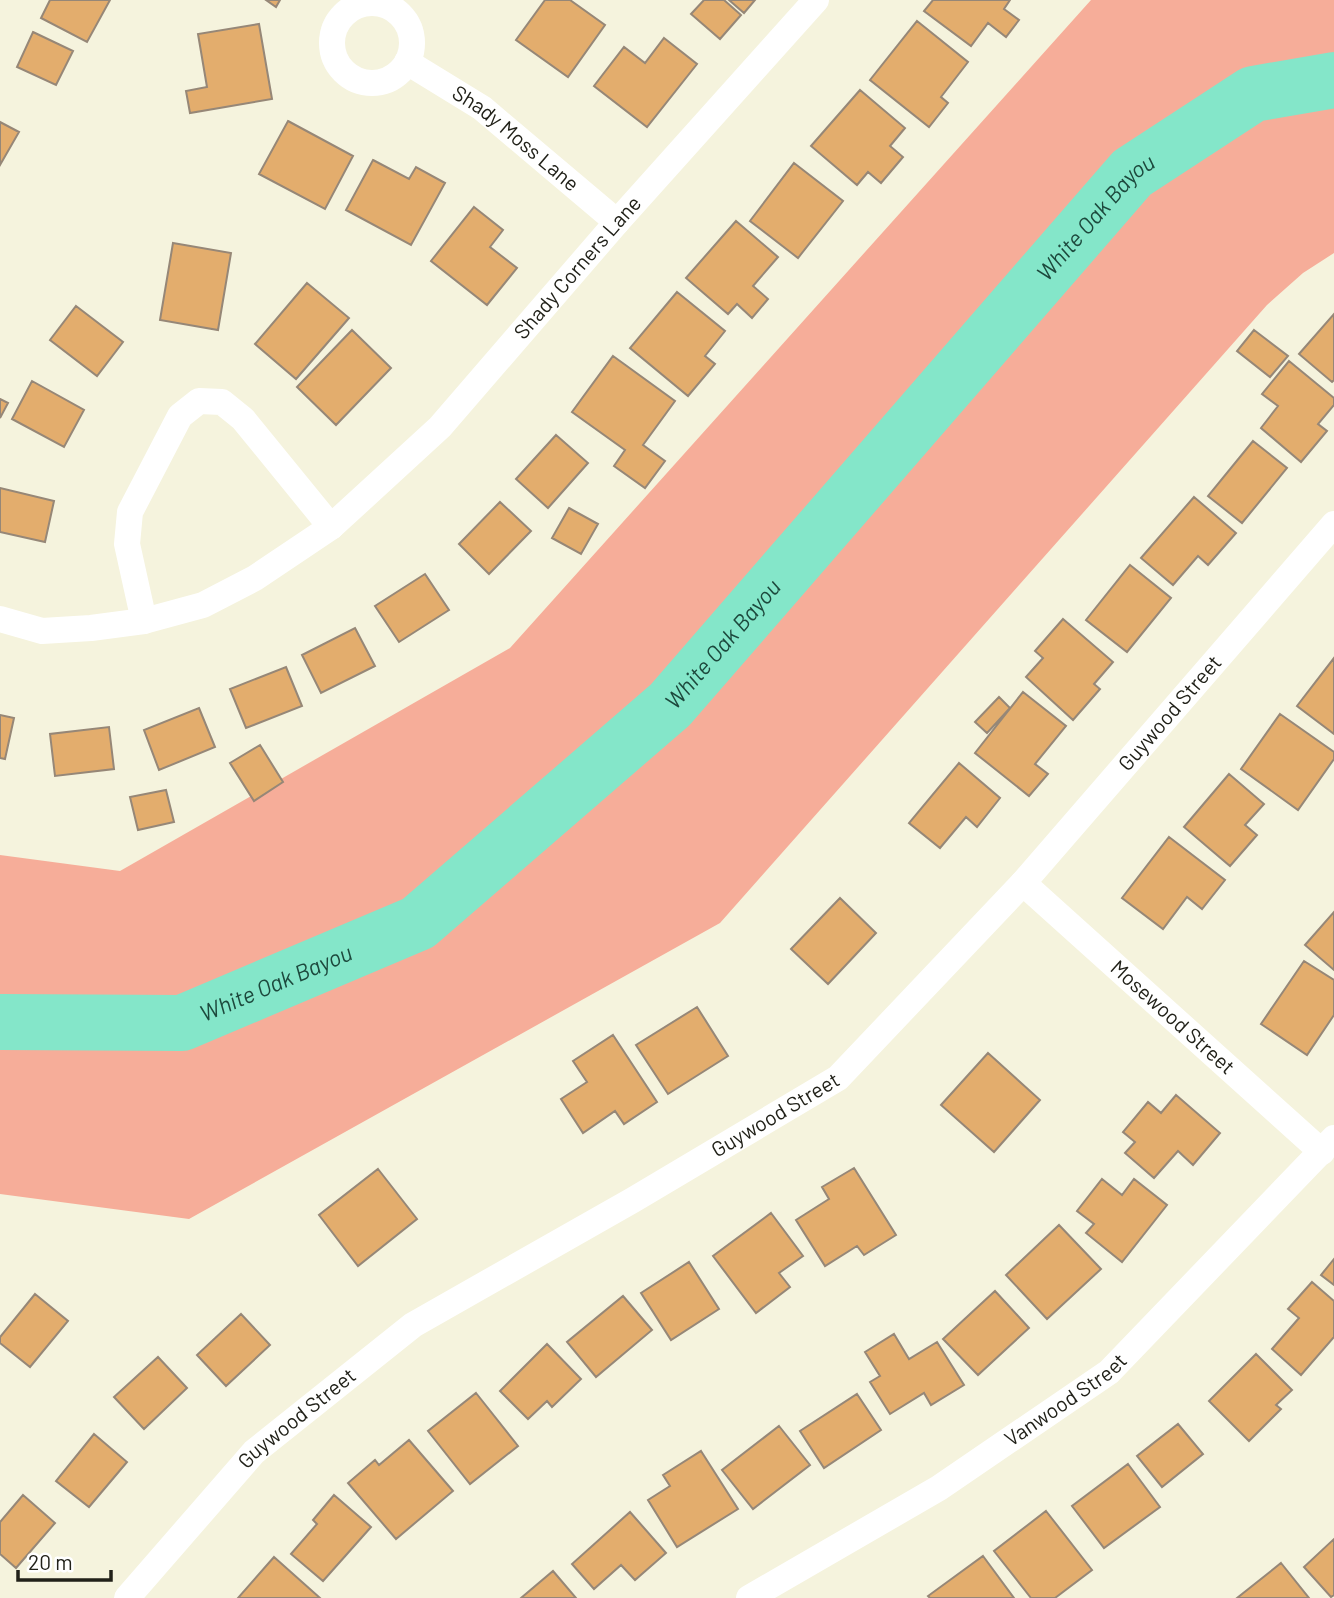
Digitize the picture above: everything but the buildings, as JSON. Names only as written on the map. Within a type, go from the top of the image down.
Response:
[{"type":"street","name":"Shady Corners Lane","points":[[0,619],[42,631],[91,628],[144,621],[203,605],[255,578],[331,527],[440,427],[617,222],[816,0]]},
{"type":"street","name":"Shady Moss Lane","points":[[407,62],[482,108],[617,222]]},
{"type":"street","points":[[144,621],[127,544],[131,512],[180,416],[199,401],[222,402],[243,419],[331,527]]},
{"type":"street","name":"Guywood Street","points":[[128,1598],[254,1452],[413,1325],[633,1200],[838,1078],[1023,883],[1334,524]]},
{"type":"street","name":"Mosewood Street","points":[[1023,883],[1328,1145]]},
{"type":"street","name":"Vanwood Street","points":[[749,1598],[939,1488],[1109,1372],[1328,1145]]},
{"type":"shaded area","points":[[1091,0],[1334,0],[1334,253],[1303,273],[1267,305],[720,923],[189,1219],[0,1194],[0,855],[120,871],[510,648]]},
{"type":"waterway","name":"White Oak Bayou","points":[[0,1022],[182,1023],[418,923],[670,705],[1132,173],[1253,94],[1334,80]]}]
